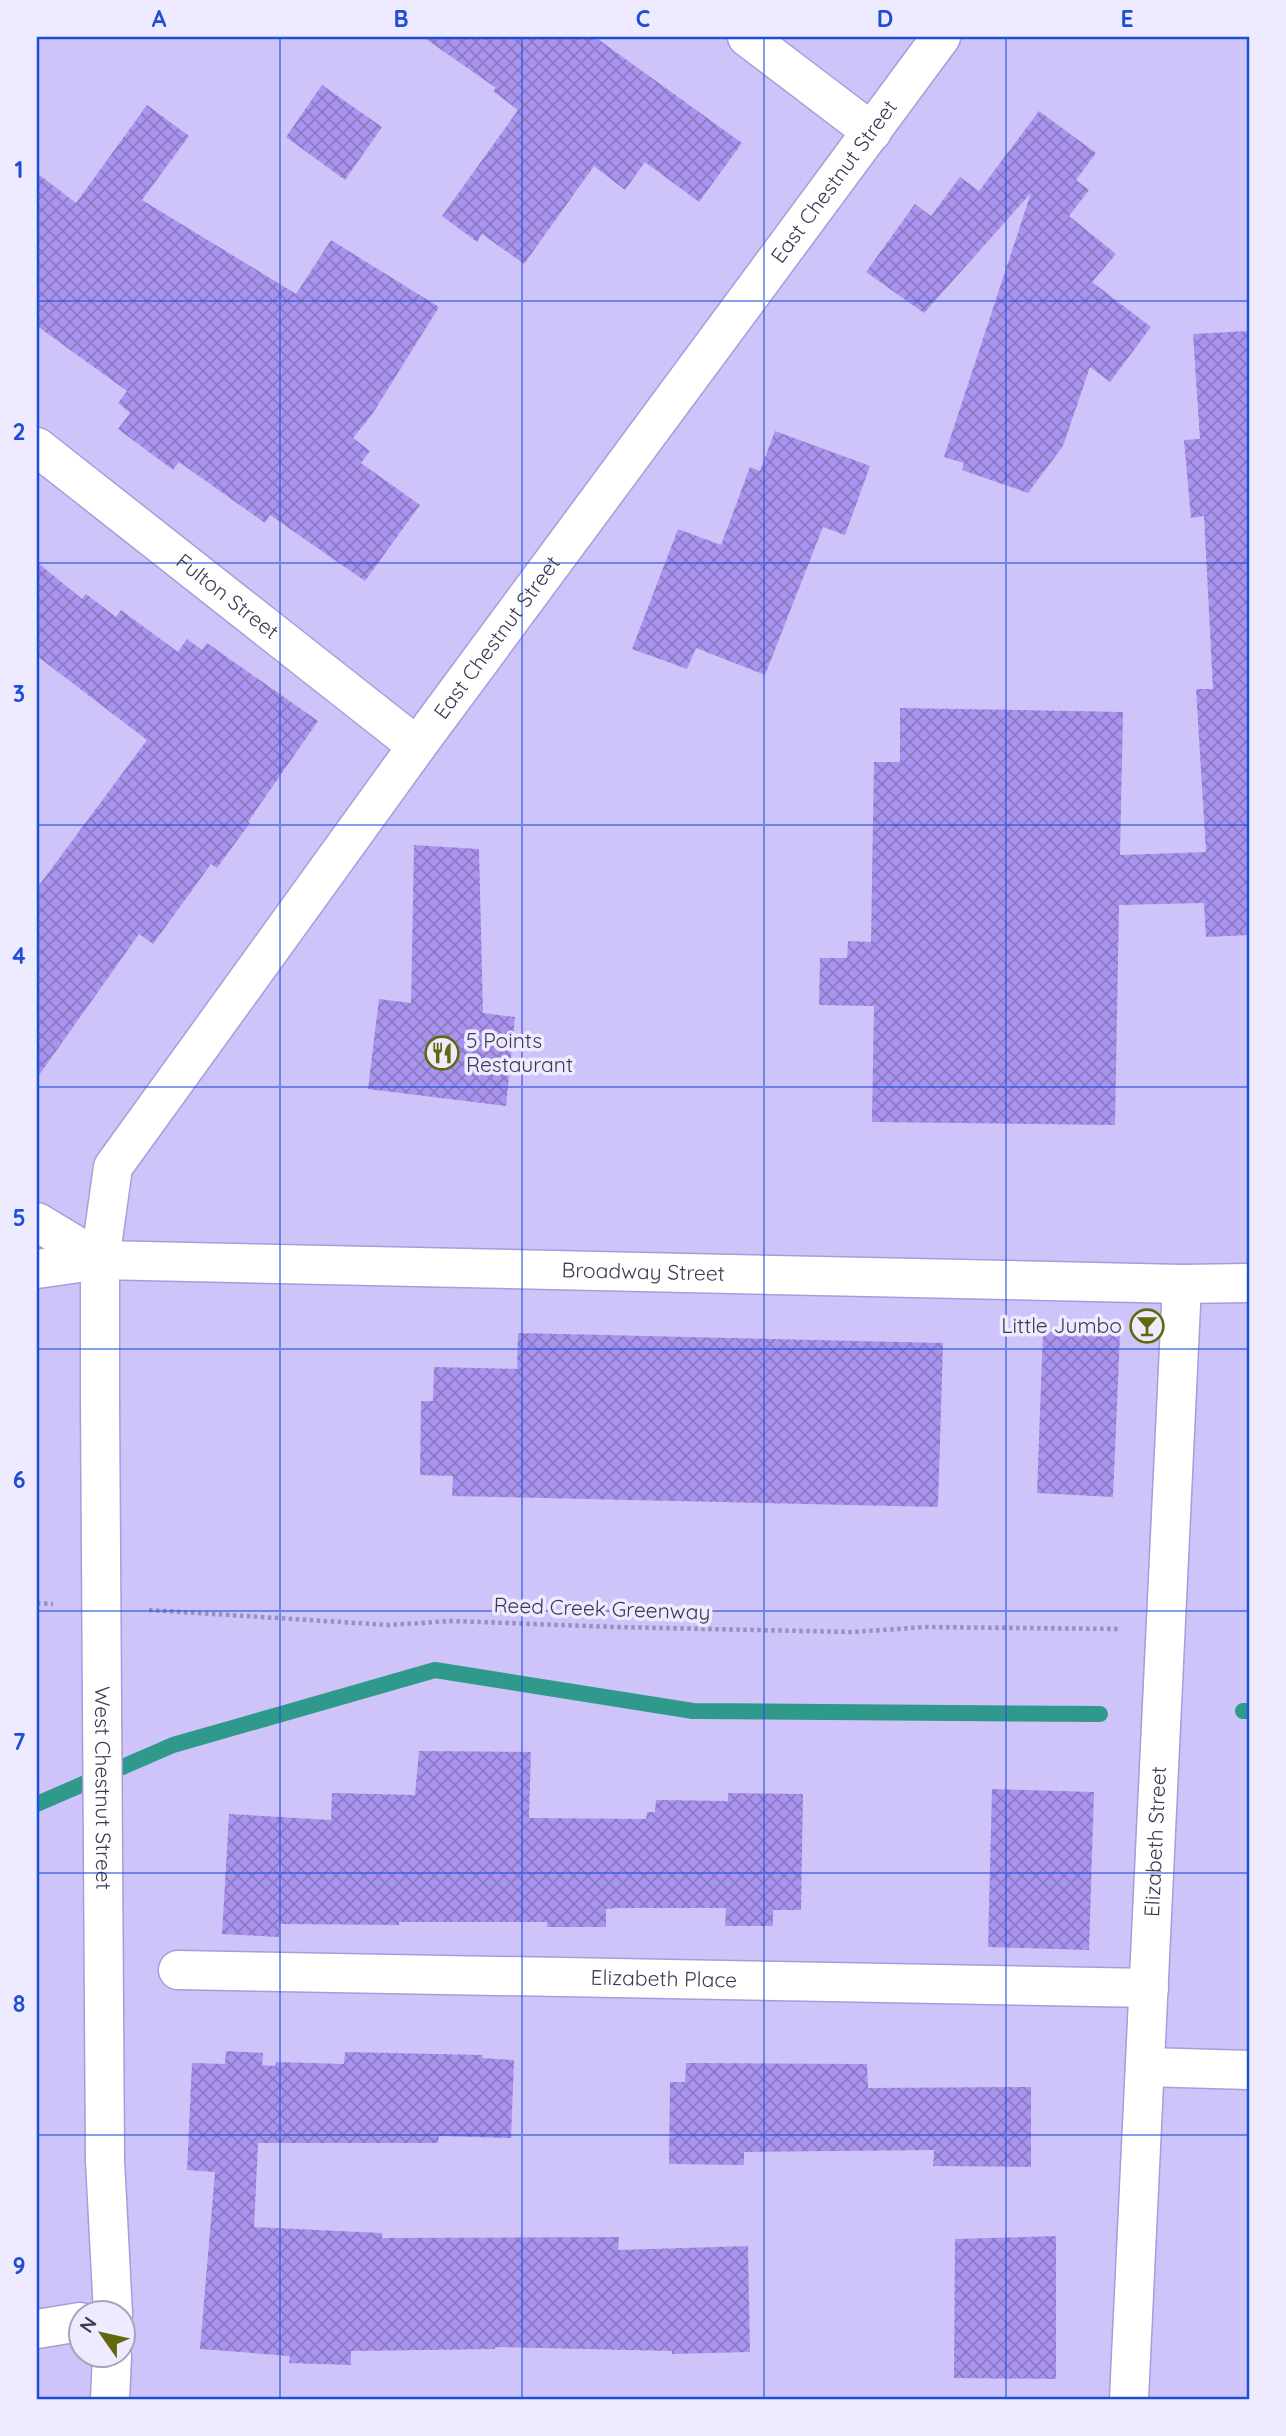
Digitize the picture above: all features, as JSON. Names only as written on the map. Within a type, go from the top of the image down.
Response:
[{"type":"street","points":[[747,37],[872,132]]},
{"type":"street","name":"East Chestnut Street","points":[[100,1261],[113,1167],[417,746],[941,37]]},
{"type":"street","name":"Fulton Street","points":[[37,447],[417,746]]},
{"type":"street","points":[[37,1222],[100,1261]]},
{"type":"street","name":"Broadway Street","points":[[37,1269],[100,1261],[1182,1284],[1249,1283]]},
{"type":"street","name":"West Chestnut Street","points":[[100,1261],[105,2160],[112,2300]]},
{"type":"street","name":"Elizabeth Street","points":[[1129,2399],[1182,1284]]},
{"type":"street","name":"Elizabeth Place","points":[[178,1969],[1149,1988]]},
{"type":"street","points":[[1146,2067],[1249,2070]]},
{"type":"street","points":[[37,2329],[66,2324]]},
{"type":"street","points":[[110,2399],[111,2370]]},
{"type":"path","points":[[37,1603],[64,1605]]},
{"type":"path","name":"Reed Creek Greenway","points":[[146,1609],[389,1625],[453,1621],[852,1632],[927,1627],[1166,1629]]},
{"type":"building","points":[[423,37],[595,37],[742,143],[699,202],[645,162],[625,190],[594,166],[524,264],[482,234],[477,242],[442,216],[518,110],[493,91],[496,88]]},
{"type":"building","points":[[322,85],[382,127],[345,180],[286,137]]},
{"type":"building","points":[[147,105],[189,136],[142,200],[296,294],[331,240],[439,307],[371,416],[353,438],[370,451],[361,463],[420,505],[365,581],[270,515],[265,523],[179,462],[173,470],[118,429],[130,413],[118,403],[127,391],[37,326],[37,173],[76,203]]},
{"type":"building","points":[[1039,111],[1096,153],[1076,180],[1089,190],[1069,216],[1116,254],[1092,282],[1151,327],[1110,382],[1090,367],[1063,446],[1028,493],[962,470],[964,463],[944,457],[1031,193],[924,313],[866,272],[915,204],[931,216],[960,177],[979,191]]},
{"type":"building","points":[[1249,331],[1249,935],[1206,937],[1204,903],[1119,905],[1115,1125],[872,1122],[874,1006],[819,1005],[820,958],[847,958],[848,941],[871,942],[874,762],[900,762],[900,708],[1123,712],[1120,855],[1206,852],[1196,689],[1213,689],[1204,516],[1191,518],[1184,440],[1200,439],[1193,334]]},
{"type":"building","points":[[775,431],[870,466],[845,535],[823,527],[765,675],[696,648],[687,669],[632,649],[678,529],[721,545],[750,467],[760,471]]},
{"type":"building","points":[[37,562],[82,599],[86,594],[116,617],[121,610],[178,652],[187,639],[202,650],[207,643],[318,721],[217,868],[211,864],[153,944],[139,934],[37,1078],[37,888],[147,740],[37,656]]},
{"type":"building","points":[[414,845],[479,849],[483,1013],[515,1017],[506,1106],[368,1089],[379,999],[411,1003]]},
{"type":"building","points":[[1043,1332],[1120,1334],[1113,1497],[1037,1493]]},
{"type":"building","points":[[518,1333],[943,1343],[938,1507],[452,1496],[453,1476],[420,1475],[421,1401],[433,1401],[434,1367],[517,1369]]},
{"type":"building","points":[[419,1751],[531,1752],[529,1818],[646,1819],[647,1812],[655,1812],[656,1800],[728,1801],[728,1793],[803,1794],[801,1910],[773,1910],[773,1926],[725,1926],[726,1908],[618,1908],[606,1909],[606,1927],[547,1927],[547,1922],[280,1924],[279,1937],[222,1934],[229,1814],[331,1820],[332,1793],[415,1795]]},
{"type":"building","points":[[992,1789],[1094,1792],[1089,1950],[988,1947]]},
{"type":"building","points":[[226,2051],[263,2053],[262,2065],[275,2066],[276,2062],[344,2064],[345,2052],[483,2055],[482,2058],[514,2060],[511,2138],[439,2136],[438,2143],[258,2143],[254,2227],[382,2233],[382,2238],[619,2237],[618,2250],[748,2246],[750,2352],[672,2354],[672,2351],[495,2347],[351,2351],[351,2365],[289,2363],[290,2356],[200,2349],[215,2172],[187,2170],[192,2063],[225,2064]]},
{"type":"building","points":[[686,2063],[867,2064],[868,2088],[1031,2087],[1031,2167],[933,2166],[934,2150],[744,2152],[744,2165],[669,2164],[670,2082],[685,2082]]},
{"type":"building","points":[[1056,2236],[1056,2379],[954,2378],[955,2239]]},
{"type":"waterway","points":[[37,1804],[173,1745],[435,1670],[693,1711],[1100,1714]]},
{"type":"waterway","points":[[1243,1711],[1249,1711]]},
{"type":"place","name":"5 Points Restaurant","points":[[442,1053]]},
{"type":"place","name":"Little Jumbo","points":[[1147,1326]]}]
